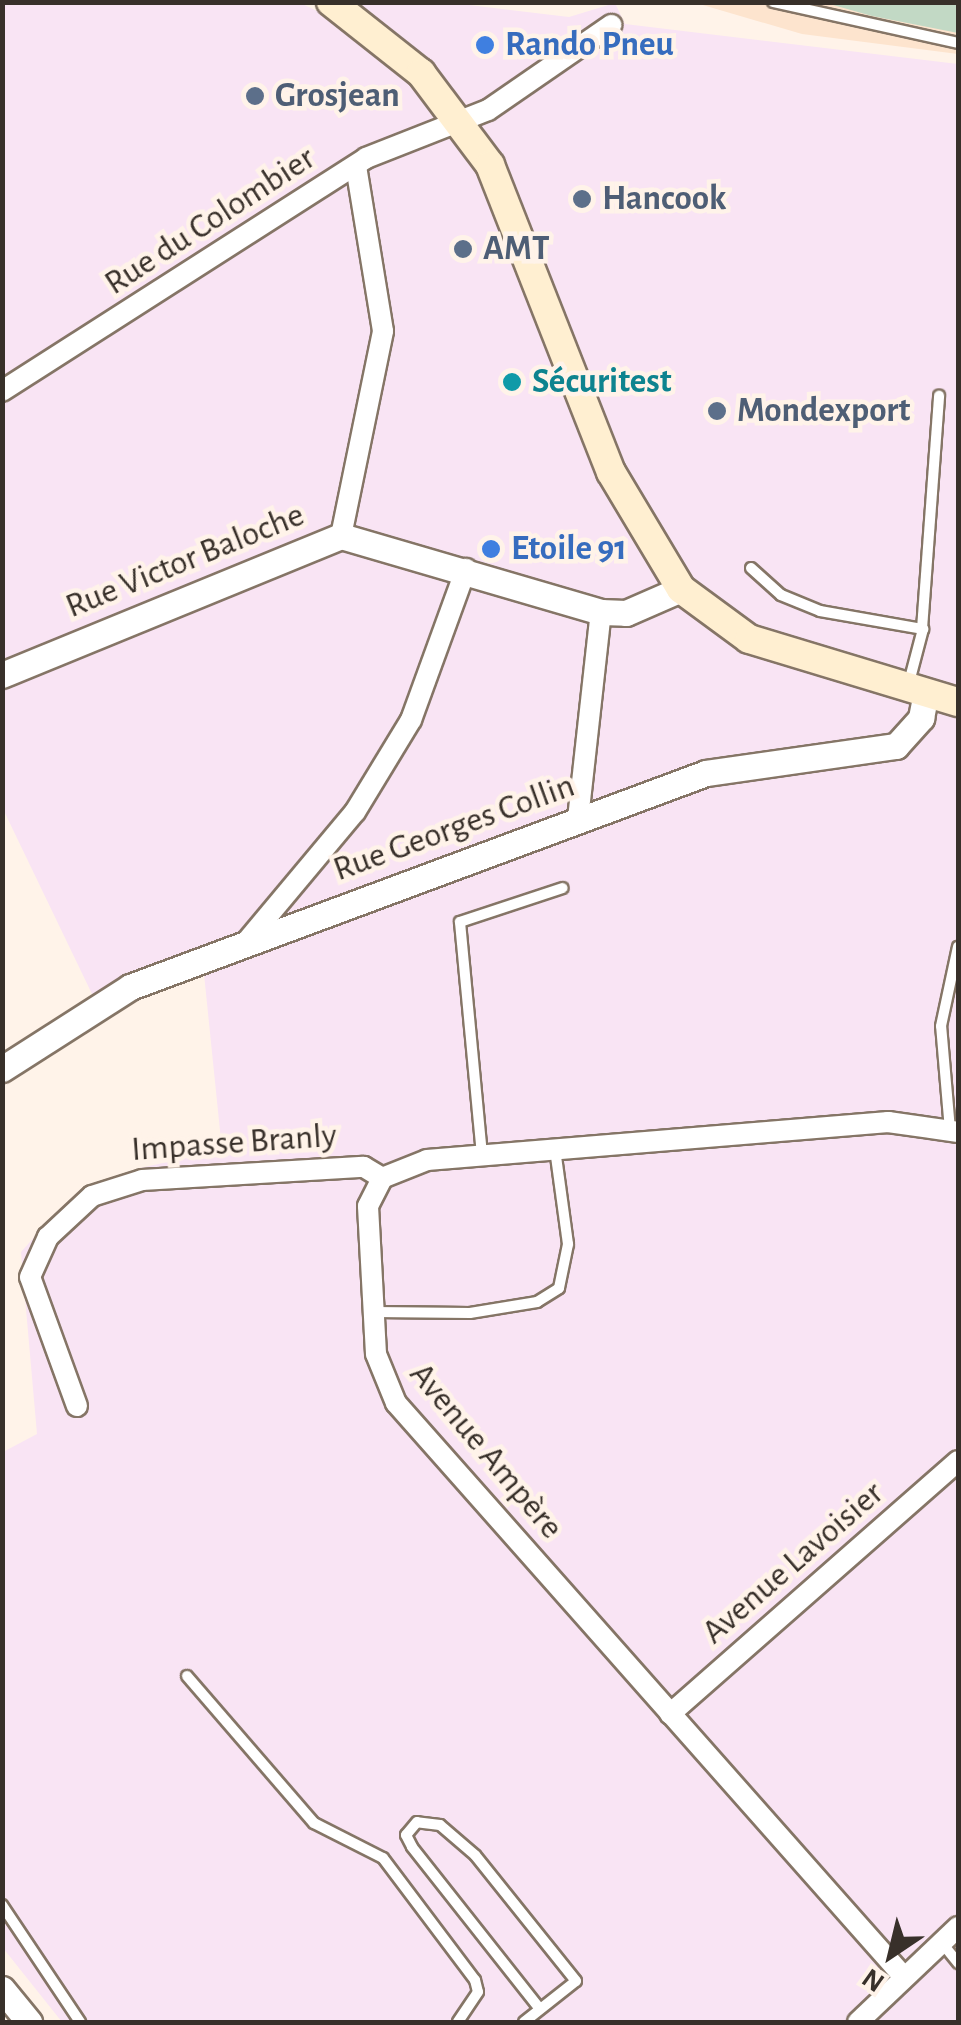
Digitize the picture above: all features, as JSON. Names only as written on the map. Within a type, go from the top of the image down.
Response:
[{"type":"main road","points":[[331,2],[421,73],[460,119],[508,202],[612,472],[681,589],[749,639],[958,702]]},
{"type":"street","name":"Rue du Colombier","points":[[2,392],[356,166],[460,119],[610,25]]},
{"type":"street","points":[[341,536],[383,330],[356,166]]},
{"type":"street","name":"Rue Victor Baloche","points":[[2,676],[341,536],[602,612],[626,613],[681,589]]},
{"type":"street","points":[[246,940],[355,812],[411,720],[466,570]]},
{"type":"street","points":[[578,820],[602,612]]},
{"type":"street","name":"Rue Georges Collin","points":[[2,1069],[93,1006],[246,940],[706,773],[896,746],[921,718],[917,690]]},
{"type":"street","points":[[382,1178],[427,1160],[554,1148],[888,1122],[954,1131]]},
{"type":"street","name":"Impasse Branly","points":[[77,1406],[30,1277],[48,1237],[92,1196],[142,1180],[364,1167],[382,1178]]},
{"type":"street","name":"Avenue Ampère","points":[[382,1178],[368,1206],[382,1382],[396,1403],[903,1976]]},
{"type":"street","name":"Avenue Lavoisier","points":[[670,1714],[958,1461]]},
{"type":"street","points":[[858,2022],[958,1927]]},
{"type":"street","points":[[2,1989],[29,2022]]},
{"type":"lane","points":[[773,2],[958,43]]},
{"type":"lane","points":[[917,690],[939,396]]},
{"type":"lane","points":[[751,568],[781,595],[820,611],[922,628]]},
{"type":"lane","points":[[482,1155],[460,922],[564,888]]},
{"type":"lane","points":[[954,1131],[941,1026],[958,947]]},
{"type":"lane","points":[[374,1312],[470,1313],[537,1302],[559,1288],[568,1244],[554,1148]]},
{"type":"lane","points":[[187,1676],[314,1823],[383,1858],[476,1980],[478,1992],[458,2022]]},
{"type":"lane","points":[[524,2022],[540,2010],[576,1981],[475,1855],[440,1825],[417,1822],[406,1835],[412,1847],[540,2010]]},
{"type":"lane","points":[[2,1905],[80,2022]]},
{"type":"lane","points":[[941,1942],[958,1964]]},
{"type":"shaded area","points":[[298,2],[330,17],[345,3],[453,3],[569,17],[615,3],[625,24],[958,64],[958,2022],[62,2022],[3,1948],[3,1452],[37,1434],[21,1252],[53,1216],[140,1168],[222,1150],[204,974],[92,994],[3,809],[3,3]]},
{"type":"shaded area","points":[[696,3],[958,3],[958,54],[802,34]]},
{"type":"green space","points":[[826,3],[958,3],[958,33],[872,16]]},
{"type":"place","name":"Rando Pneu","points":[[485,45]]},
{"type":"place","name":"Grosjean","points":[[255,96]]},
{"type":"place","name":"Hancook","points":[[582,199]]},
{"type":"place","name":"AMT","points":[[463,249]]},
{"type":"place","name":"Sécuritest","points":[[512,382]]},
{"type":"place","name":"Mondexport","points":[[717,411]]},
{"type":"place","name":"Etoile 91","points":[[491,549]]}]
